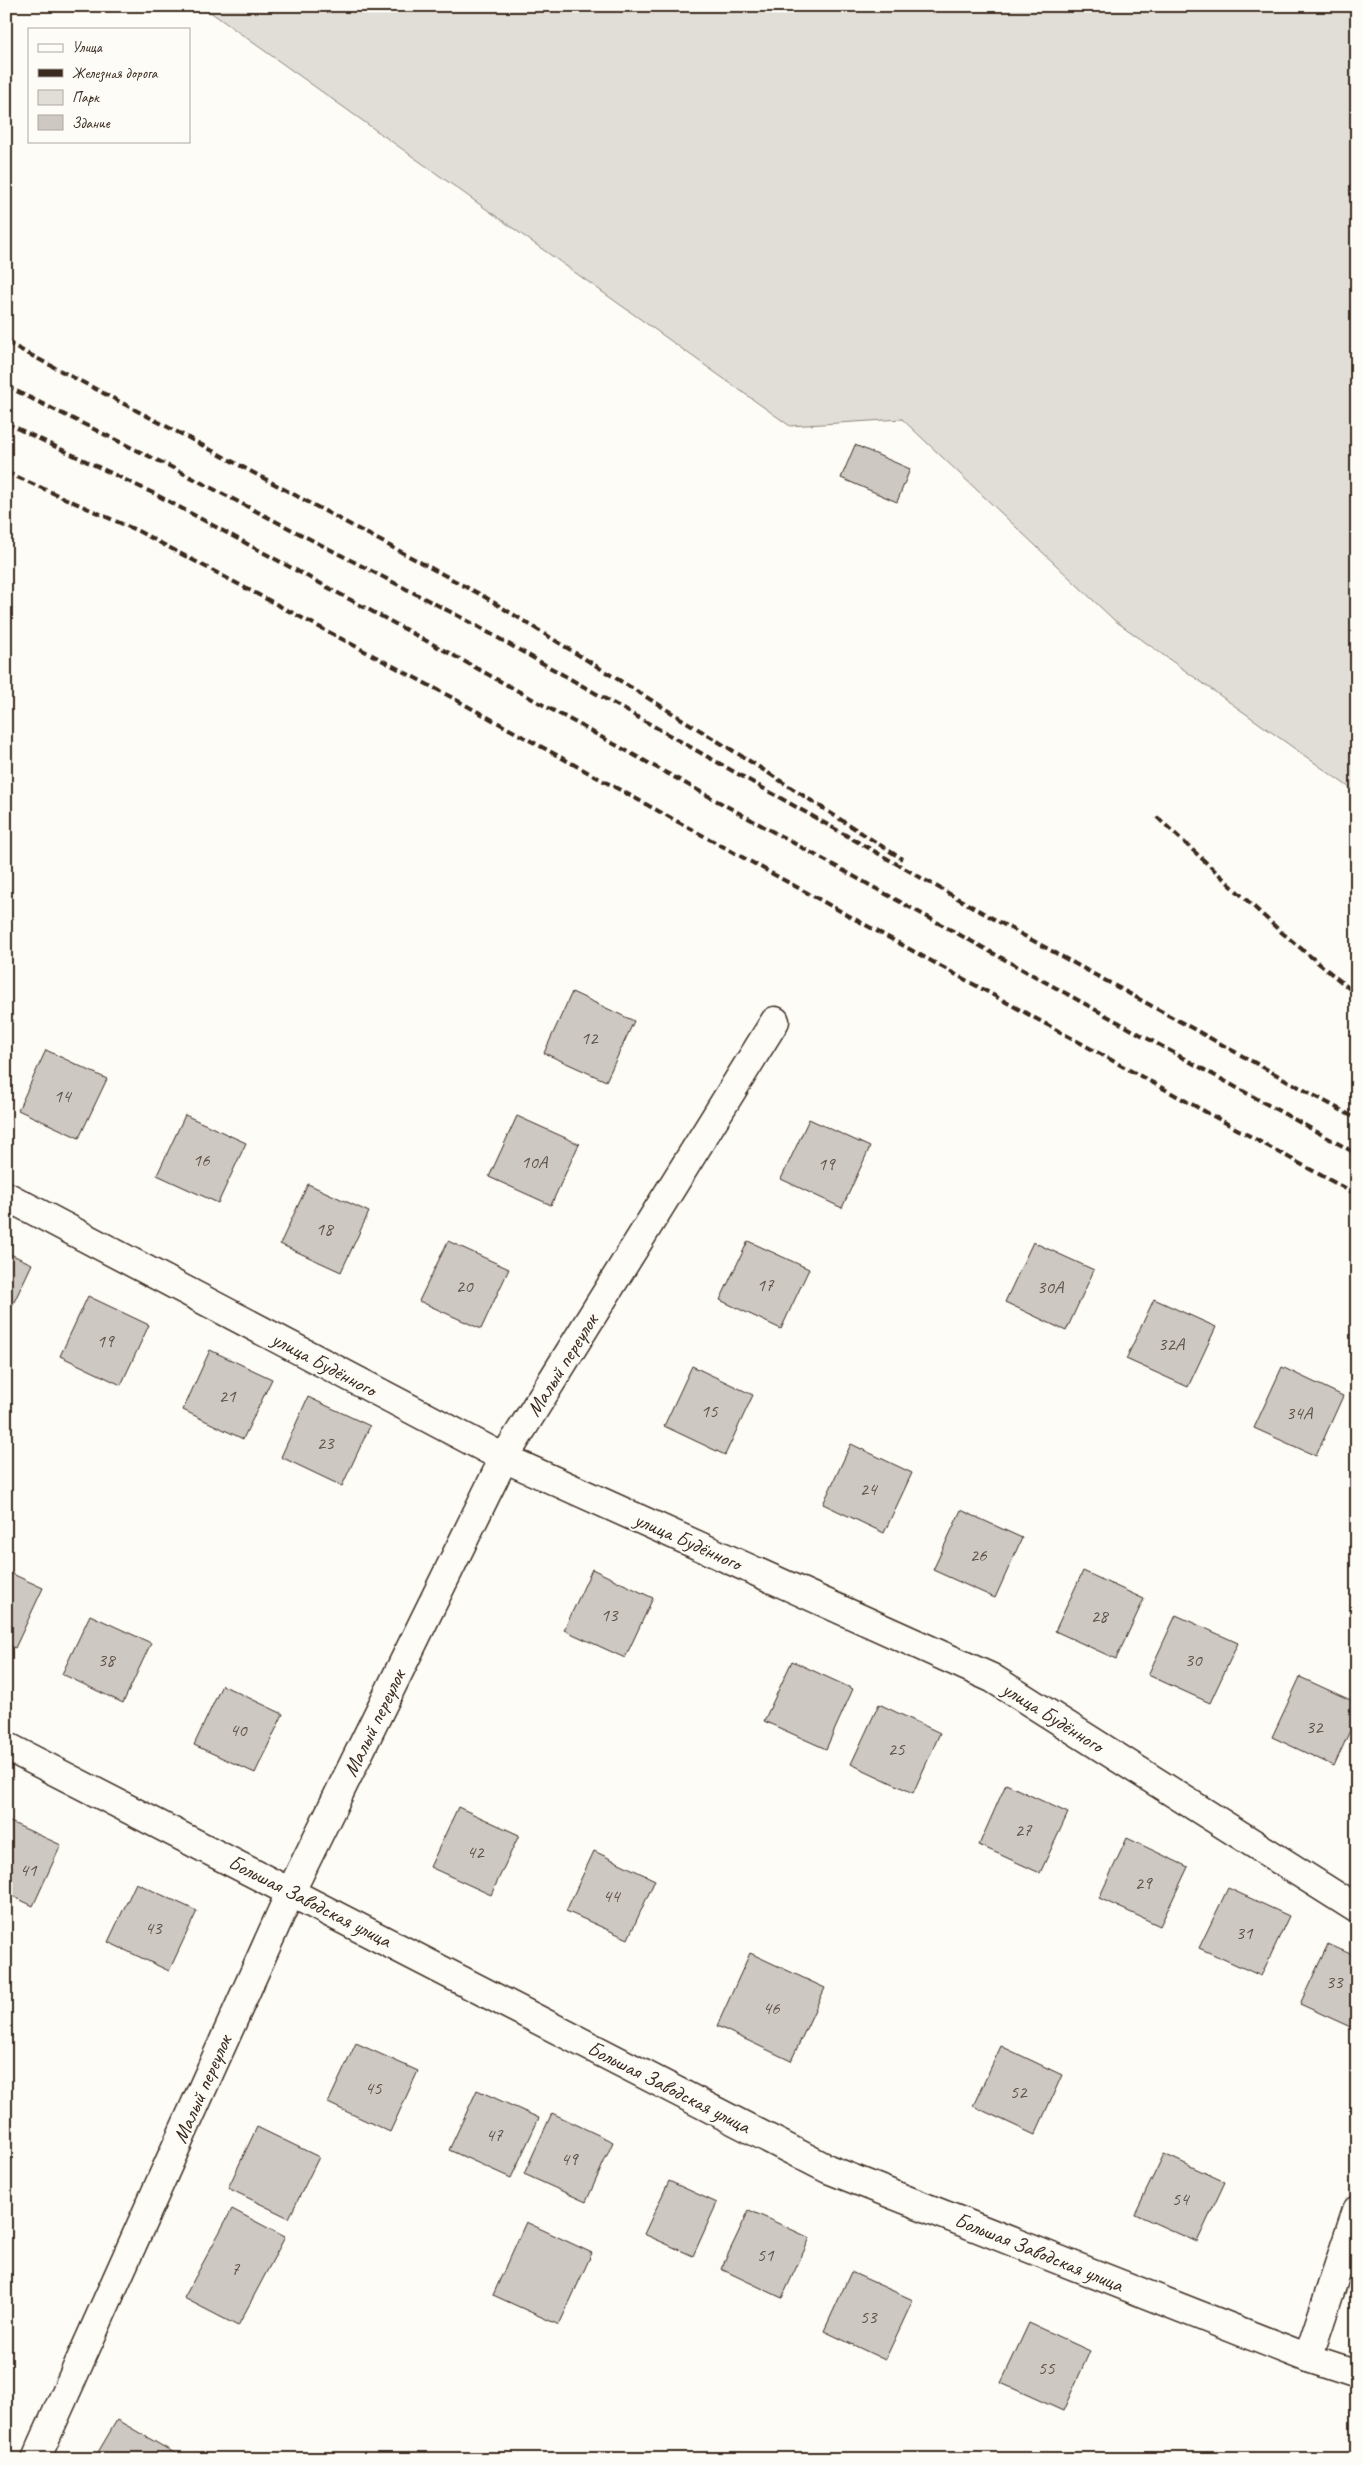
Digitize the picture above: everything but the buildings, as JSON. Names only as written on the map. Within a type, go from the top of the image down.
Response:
[{"type":"street","name":"Малый переулок","points":[[36,2459],[291,1891],[504,1458],[775,1020]]},
{"type":"street","name":"улица Будённого","points":[[6,1196],[504,1458],[992,1678],[1357,1909]]},
{"type":"street","name":"Большая Заводская улица","points":[[6,1746],[828,2169],[1308,2358],[1357,2374]]},
{"type":"street","points":[[1308,2358],[1357,2210]]},
{"type":"green space","points":[[210,6],[1357,6],[1357,793],[1114,620],[902,419],[790,426],[206,9]]},
{"type":"railway","points":[[6,342],[485,597],[748,760],[902,859]]},
{"type":"railway","points":[[6,386],[171,467],[468,621],[1001,923],[1357,1119]]},
{"type":"railway","points":[[6,423],[155,494],[460,659],[1357,1154]]},
{"type":"railway","points":[[6,472],[138,531],[440,691],[1357,1195]]},
{"type":"railway","points":[[1157,817],[1280,931],[1357,995]]}]
